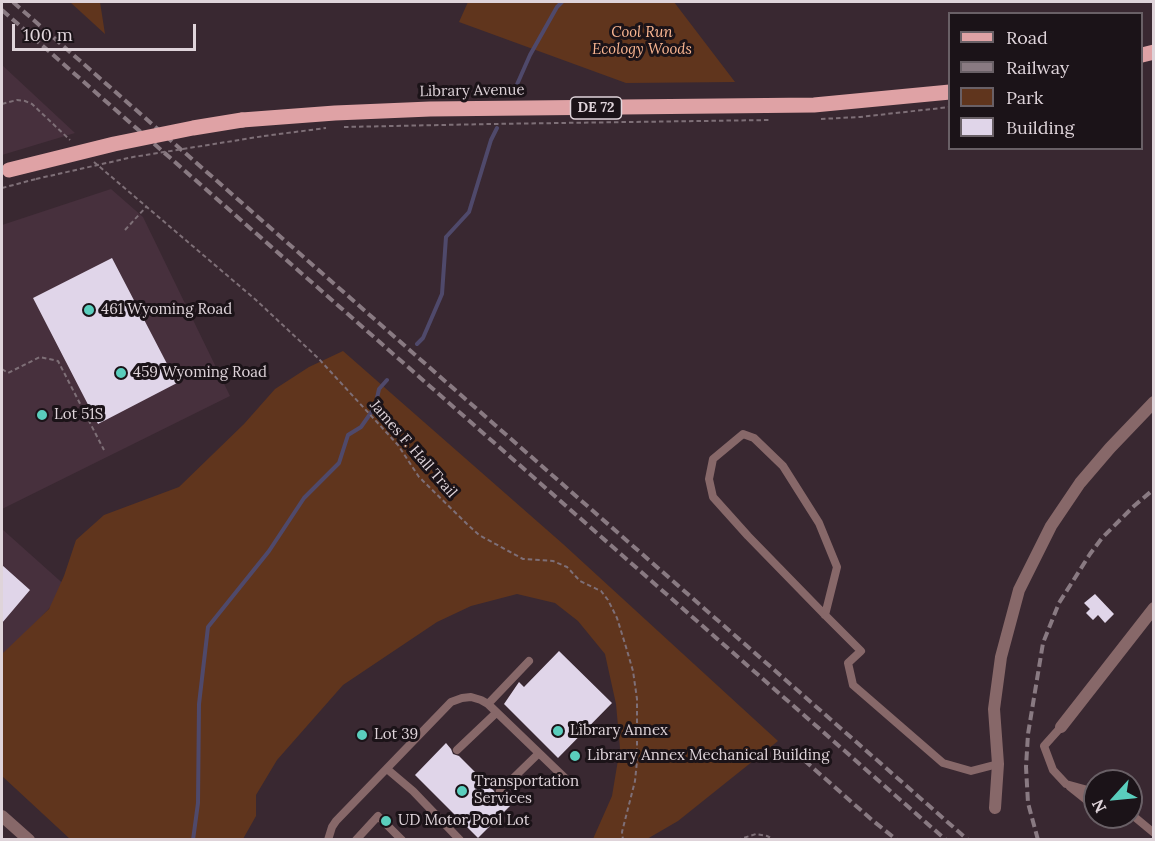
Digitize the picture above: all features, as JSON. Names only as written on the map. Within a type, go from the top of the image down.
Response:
[{"type":"main road","name":"Library Avenue","points":[[5,171],[114,144],[242,120],[418,110],[814,105],[948,92]]},
{"type":"street","points":[[995,808],[998,764],[993,709],[1001,657],[1019,590],[1051,526],[1080,483],[1154,402]]},
{"type":"street","points":[[1060,727],[1154,608]]},
{"type":"street","points":[[2,816],[28,840]]},
{"type":"lane","points":[[825,615],[837,567],[819,523],[783,466],[754,438],[743,434],[713,459],[709,479],[713,497],[748,536],[825,615],[861,651],[848,663],[853,685],[943,764],[971,771],[998,764]]},
{"type":"lane","points":[[488,704],[529,661]]},
{"type":"lane","points":[[328,840],[336,821],[451,702],[462,698],[471,697],[488,704],[568,781]]},
{"type":"lane","points":[[457,750],[496,712]]},
{"type":"lane","points":[[1060,727],[1044,746],[1053,770],[1083,797]]},
{"type":"lane","points":[[500,791],[538,754]]},
{"type":"lane","points":[[387,769],[413,791],[460,840]]},
{"type":"lane","points":[[1066,784],[1083,789]]},
{"type":"lane","points":[[356,840],[378,816],[402,840]]},
{"type":"path","points":[[813,119],[860,117],[948,107]]},
{"type":"path","points":[[344,128],[773,120]]},
{"type":"path","points":[[2,188],[133,157],[264,136],[333,128]]},
{"type":"path","name":"James F. Hall Trail","points":[[124,230],[147,206],[256,300],[318,358],[398,445],[419,477],[479,535],[523,559],[553,561],[567,567],[580,581],[601,591],[617,618],[633,671],[637,699],[637,761],[635,781],[622,832],[623,840]]},
{"type":"path","points":[[2,369],[8,373],[40,357],[58,361],[104,450]]},
{"type":"path","points":[[737,840],[756,834],[775,840]]},
{"type":"shaded area","points":[[2,65],[75,133],[2,155]]},
{"type":"shaded area","points":[[111,189],[143,217],[230,396],[2,509],[2,225]]},
{"type":"shaded area","points":[[2,529],[68,588],[2,659]]},
{"type":"green space","points":[[70,2],[100,2],[105,34]]},
{"type":"green space","name":"Cool Run Ecology Woods","points":[[468,2],[674,2],[735,82],[626,83],[459,22]]},
{"type":"green space","points":[[343,351],[563,544],[778,741],[678,821],[647,839],[593,839],[612,796],[620,748],[616,704],[605,654],[578,621],[555,603],[517,594],[471,606],[437,622],[343,685],[277,760],[256,795],[256,816],[243,839],[70,839],[2,776],[2,654],[49,609],[64,576],[76,540],[104,515],[179,487],[244,424],[275,389],[309,367]]},
{"type":"building","points":[[112,258],[177,383],[98,424],[33,298]]},
{"type":"building","points":[[2,565],[30,590],[2,623]]},
{"type":"building","points":[[1095,594],[1114,614],[1105,623],[1098,615],[1093,620],[1086,613],[1090,609],[1084,603]]},
{"type":"building","name":"Library Annex","points":[[559,651],[612,703],[558,758],[504,704],[519,682],[524,687]]},
{"type":"building","name":"Transportation Services","points":[[446,743],[453,754],[459,756],[494,791],[496,796],[510,806],[478,838],[415,775]]},
{"type":"waterway","points":[[515,89],[530,55],[562,2]]},
{"type":"waterway","points":[[417,344],[423,338],[442,294],[446,237],[469,212],[491,140],[497,128]]},
{"type":"waterway","points":[[193,840],[198,803],[199,704],[208,627],[269,551],[304,498],[339,463],[348,435],[361,427],[375,407],[379,389],[387,380]]},
{"type":"railway","points":[[13,2],[968,840]]},
{"type":"railway","points":[[2,10],[946,840]]},
{"type":"railway","points":[[1038,840],[1028,803],[1026,767],[1028,734],[1043,643],[1059,603],[1090,554],[1102,538],[1154,489]]},
{"type":"railway","points":[[804,760],[897,840]]},
{"type":"place","name":"461 Wyoming Road","points":[[89,310]]},
{"type":"place","name":"459 Wyoming Road","points":[[121,373]]},
{"type":"place","name":"Lot 51S","points":[[42,415]]},
{"type":"place","name":"Library Annex","points":[[558,731]]},
{"type":"place","name":"Lot 39","points":[[362,735]]},
{"type":"place","name":"Library Annex Mechanical Building","points":[[575,756]]},
{"type":"place","name":"Transportation Services","points":[[462,791]]},
{"type":"place","name":"UD Motor Pool Lot","points":[[386,821]]}]
